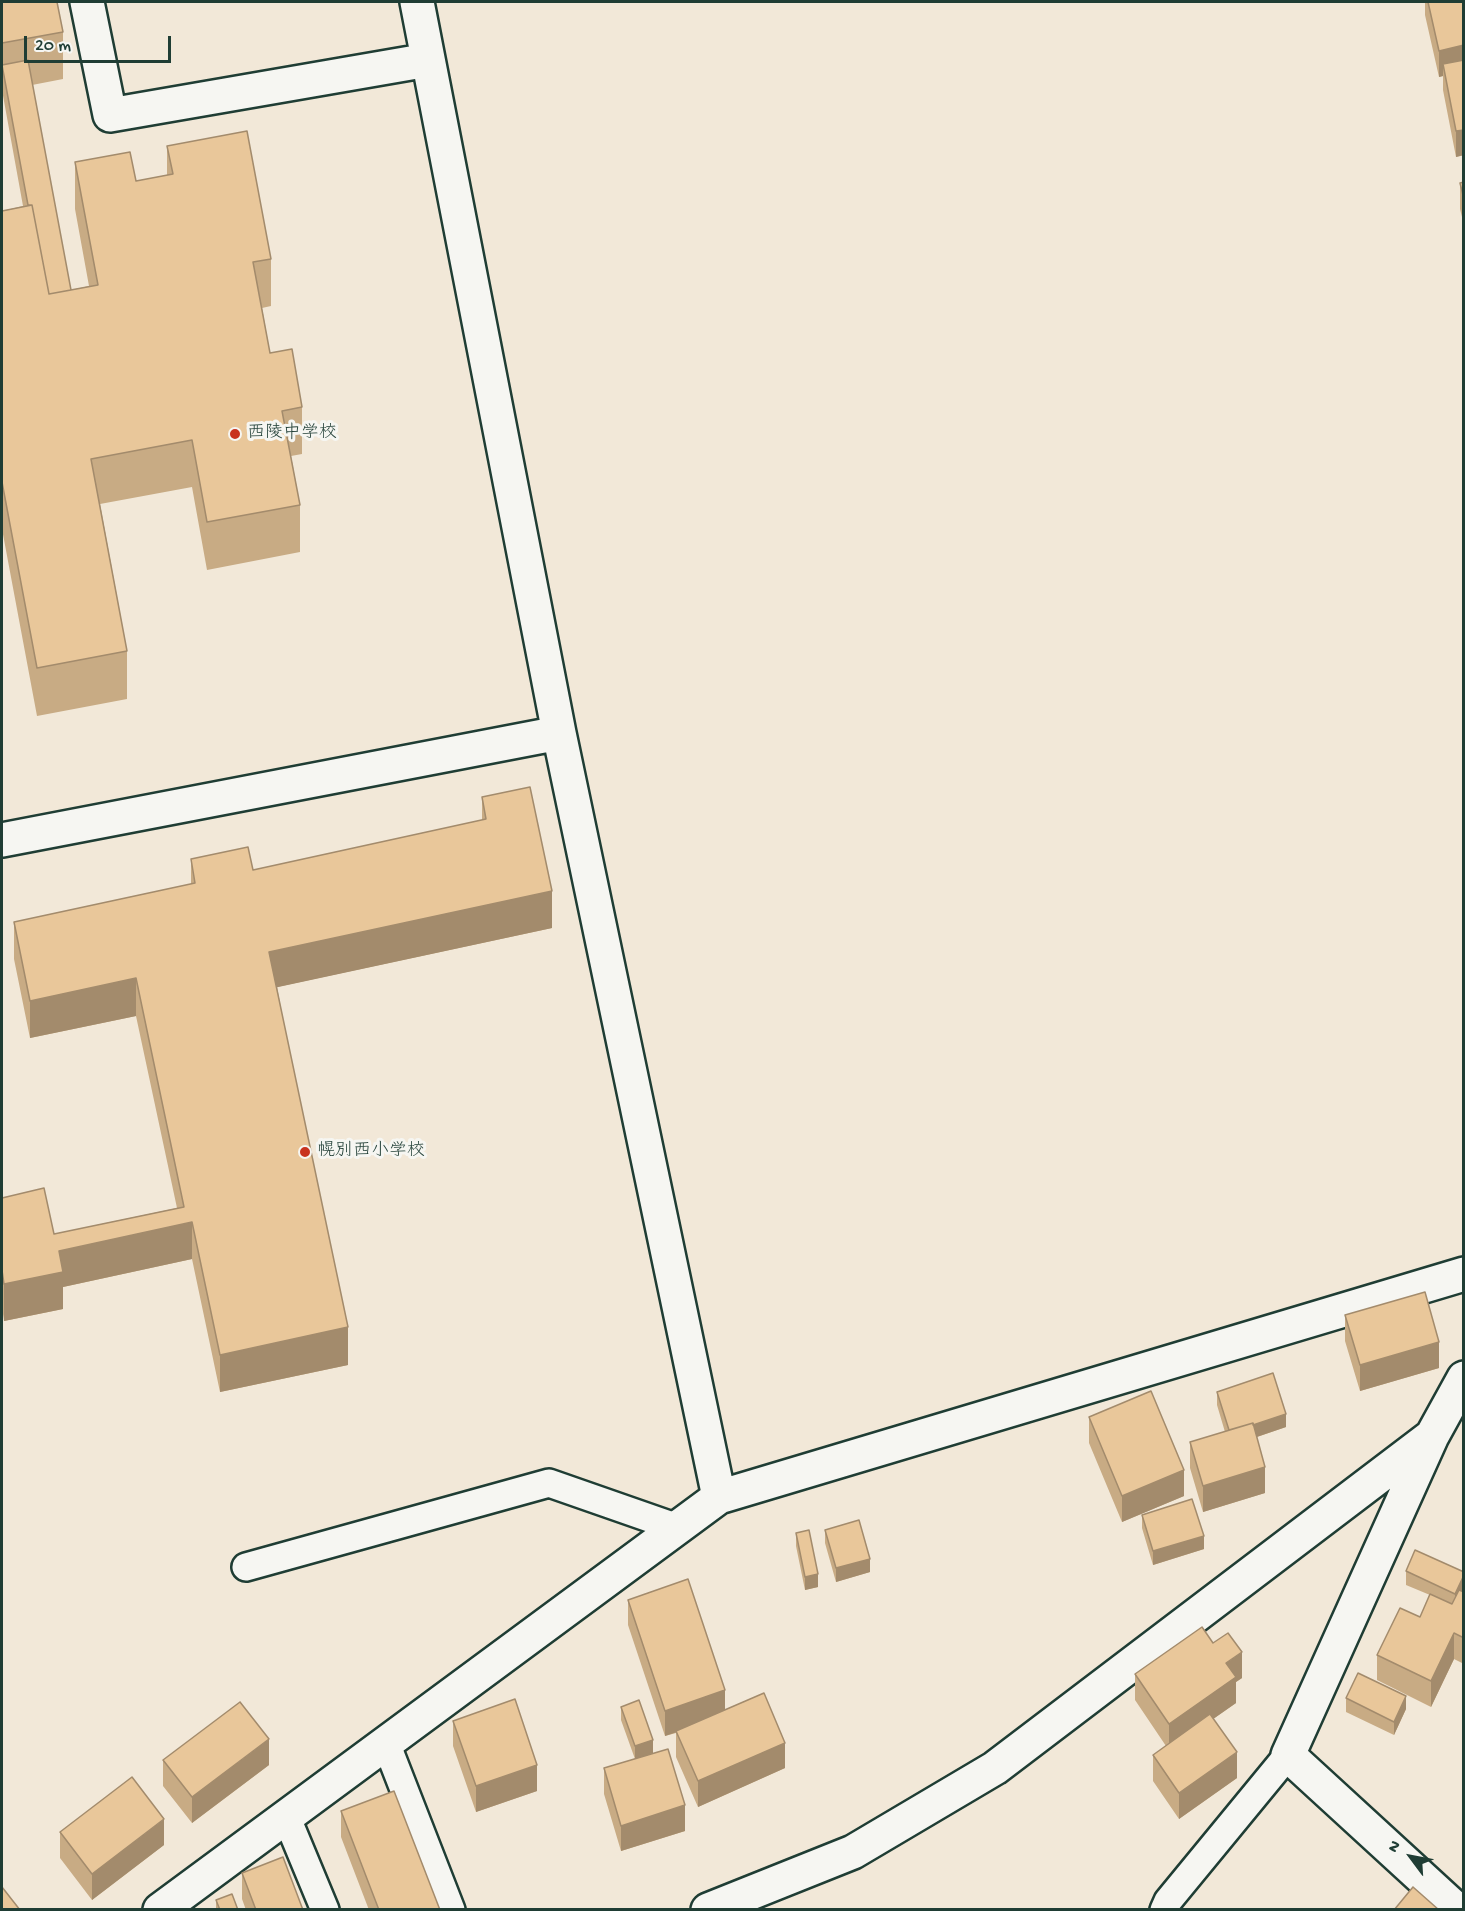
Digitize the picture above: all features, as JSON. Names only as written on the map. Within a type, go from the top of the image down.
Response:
[{"type":"street","points":[[87,2],[110,115],[428,60]]},
{"type":"street","points":[[417,2],[559,733],[719,1497]]},
{"type":"street","points":[[2,840],[559,733]]},
{"type":"street","points":[[160,1910],[719,1497],[1464,1274]]},
{"type":"street","points":[[1457,1910],[1288,1755],[1432,1437],[1464,1378]]},
{"type":"street","points":[[708,1910],[853,1852],[995,1768],[1432,1437]]},
{"type":"lane","points":[[246,1567],[549,1483],[678,1528]]},
{"type":"lane","points":[[386,1743],[451,1910]]},
{"type":"lane","points":[[1164,1910],[1168,1901],[1288,1755]]},
{"type":"lane","points":[[286,1816],[325,1910]]},
{"type":"building","points":[[2,2],[57,2],[63,32],[2,43]]},
{"type":"building","points":[[1428,2],[1464,2],[1464,45],[1439,51]]},
{"type":"building","points":[[28,60],[71,290],[49,294],[32,205],[28,205],[2,65]]},
{"type":"building","points":[[1464,60],[1464,130],[1456,131],[1443,64]]},
{"type":"building","points":[[247,131],[271,259],[253,262],[270,353],[292,349],[302,407],[282,411],[300,505],[207,522],[192,440],[91,459],[127,651],[37,668],[2,482],[2,211],[32,205],[49,294],[98,285],[75,162],[130,152],[136,181],[173,174],[167,146]]},
{"type":"building","points":[[1464,182],[1464,199],[1460,183]]},
{"type":"building","points":[[530,787],[552,891],[269,952],[348,1327],[220,1355],[192,1222],[59,1251],[63,1272],[4,1284],[2,1198],[44,1188],[54,1234],[184,1207],[136,978],[30,1001],[14,922],[195,883],[191,859],[248,847],[253,870],[486,819],[482,797]]},
{"type":"building","points":[[1425,1292],[1439,1342],[1360,1365],[1345,1315]]},
{"type":"building","points":[[1273,1373],[1286,1414],[1229,1430],[1217,1392]]},
{"type":"building","points":[[1151,1391],[1184,1470],[1122,1496],[1089,1417]]},
{"type":"building","points":[[1253,1423],[1265,1467],[1203,1486],[1190,1442]]},
{"type":"building","points":[[1192,1499],[1204,1536],[1153,1551],[1142,1515]]},
{"type":"building","points":[[859,1520],[870,1559],[836,1568],[825,1530]]},
{"type":"building","points":[[809,1530],[818,1574],[805,1577],[796,1533]]},
{"type":"building","points":[[1415,1550],[1464,1572],[1455,1594],[1406,1571]]},
{"type":"building","points":[[688,1579],[725,1690],[665,1711],[628,1600]]},
{"type":"building","points":[[1459,1590],[1464,1592],[1464,1638],[1454,1633],[1431,1681],[1377,1655],[1400,1608],[1420,1617],[1430,1594],[1452,1604]]},
{"type":"building","points":[[1202,1627],[1213,1643],[1228,1633],[1242,1652],[1226,1663],[1236,1677],[1169,1724],[1135,1674]]},
{"type":"building","points":[[1358,1673],[1406,1696],[1394,1722],[1346,1698]]},
{"type":"building","points":[[764,1693],[785,1743],[698,1781],[676,1731]]},
{"type":"building","points":[[515,1699],[537,1765],[476,1786],[453,1721]]},
{"type":"building","points":[[639,1700],[653,1740],[635,1746],[621,1707]]},
{"type":"building","points":[[240,1702],[269,1739],[192,1797],[163,1760]]},
{"type":"building","points":[[1210,1714],[1237,1752],[1179,1793],[1153,1755]]},
{"type":"building","points":[[668,1749],[685,1805],[621,1826],[604,1768]]},
{"type":"building","points":[[132,1777],[164,1819],[92,1874],[60,1832]]},
{"type":"building","points":[[394,1791],[440,1910],[379,1910],[341,1811]]},
{"type":"building","points":[[283,1857],[303,1910],[256,1910],[242,1873]]},
{"type":"building","points":[[2,1887],[20,1910],[2,1910]]},
{"type":"building","points":[[1413,1887],[1439,1910],[1394,1910]]},
{"type":"building","points":[[232,1894],[238,1910],[220,1910],[216,1900]]},
{"type":"place","name":"西陵中学校","points":[[235,434]]},
{"type":"place","name":"幌別西小学校","points":[[305,1152]]}]
